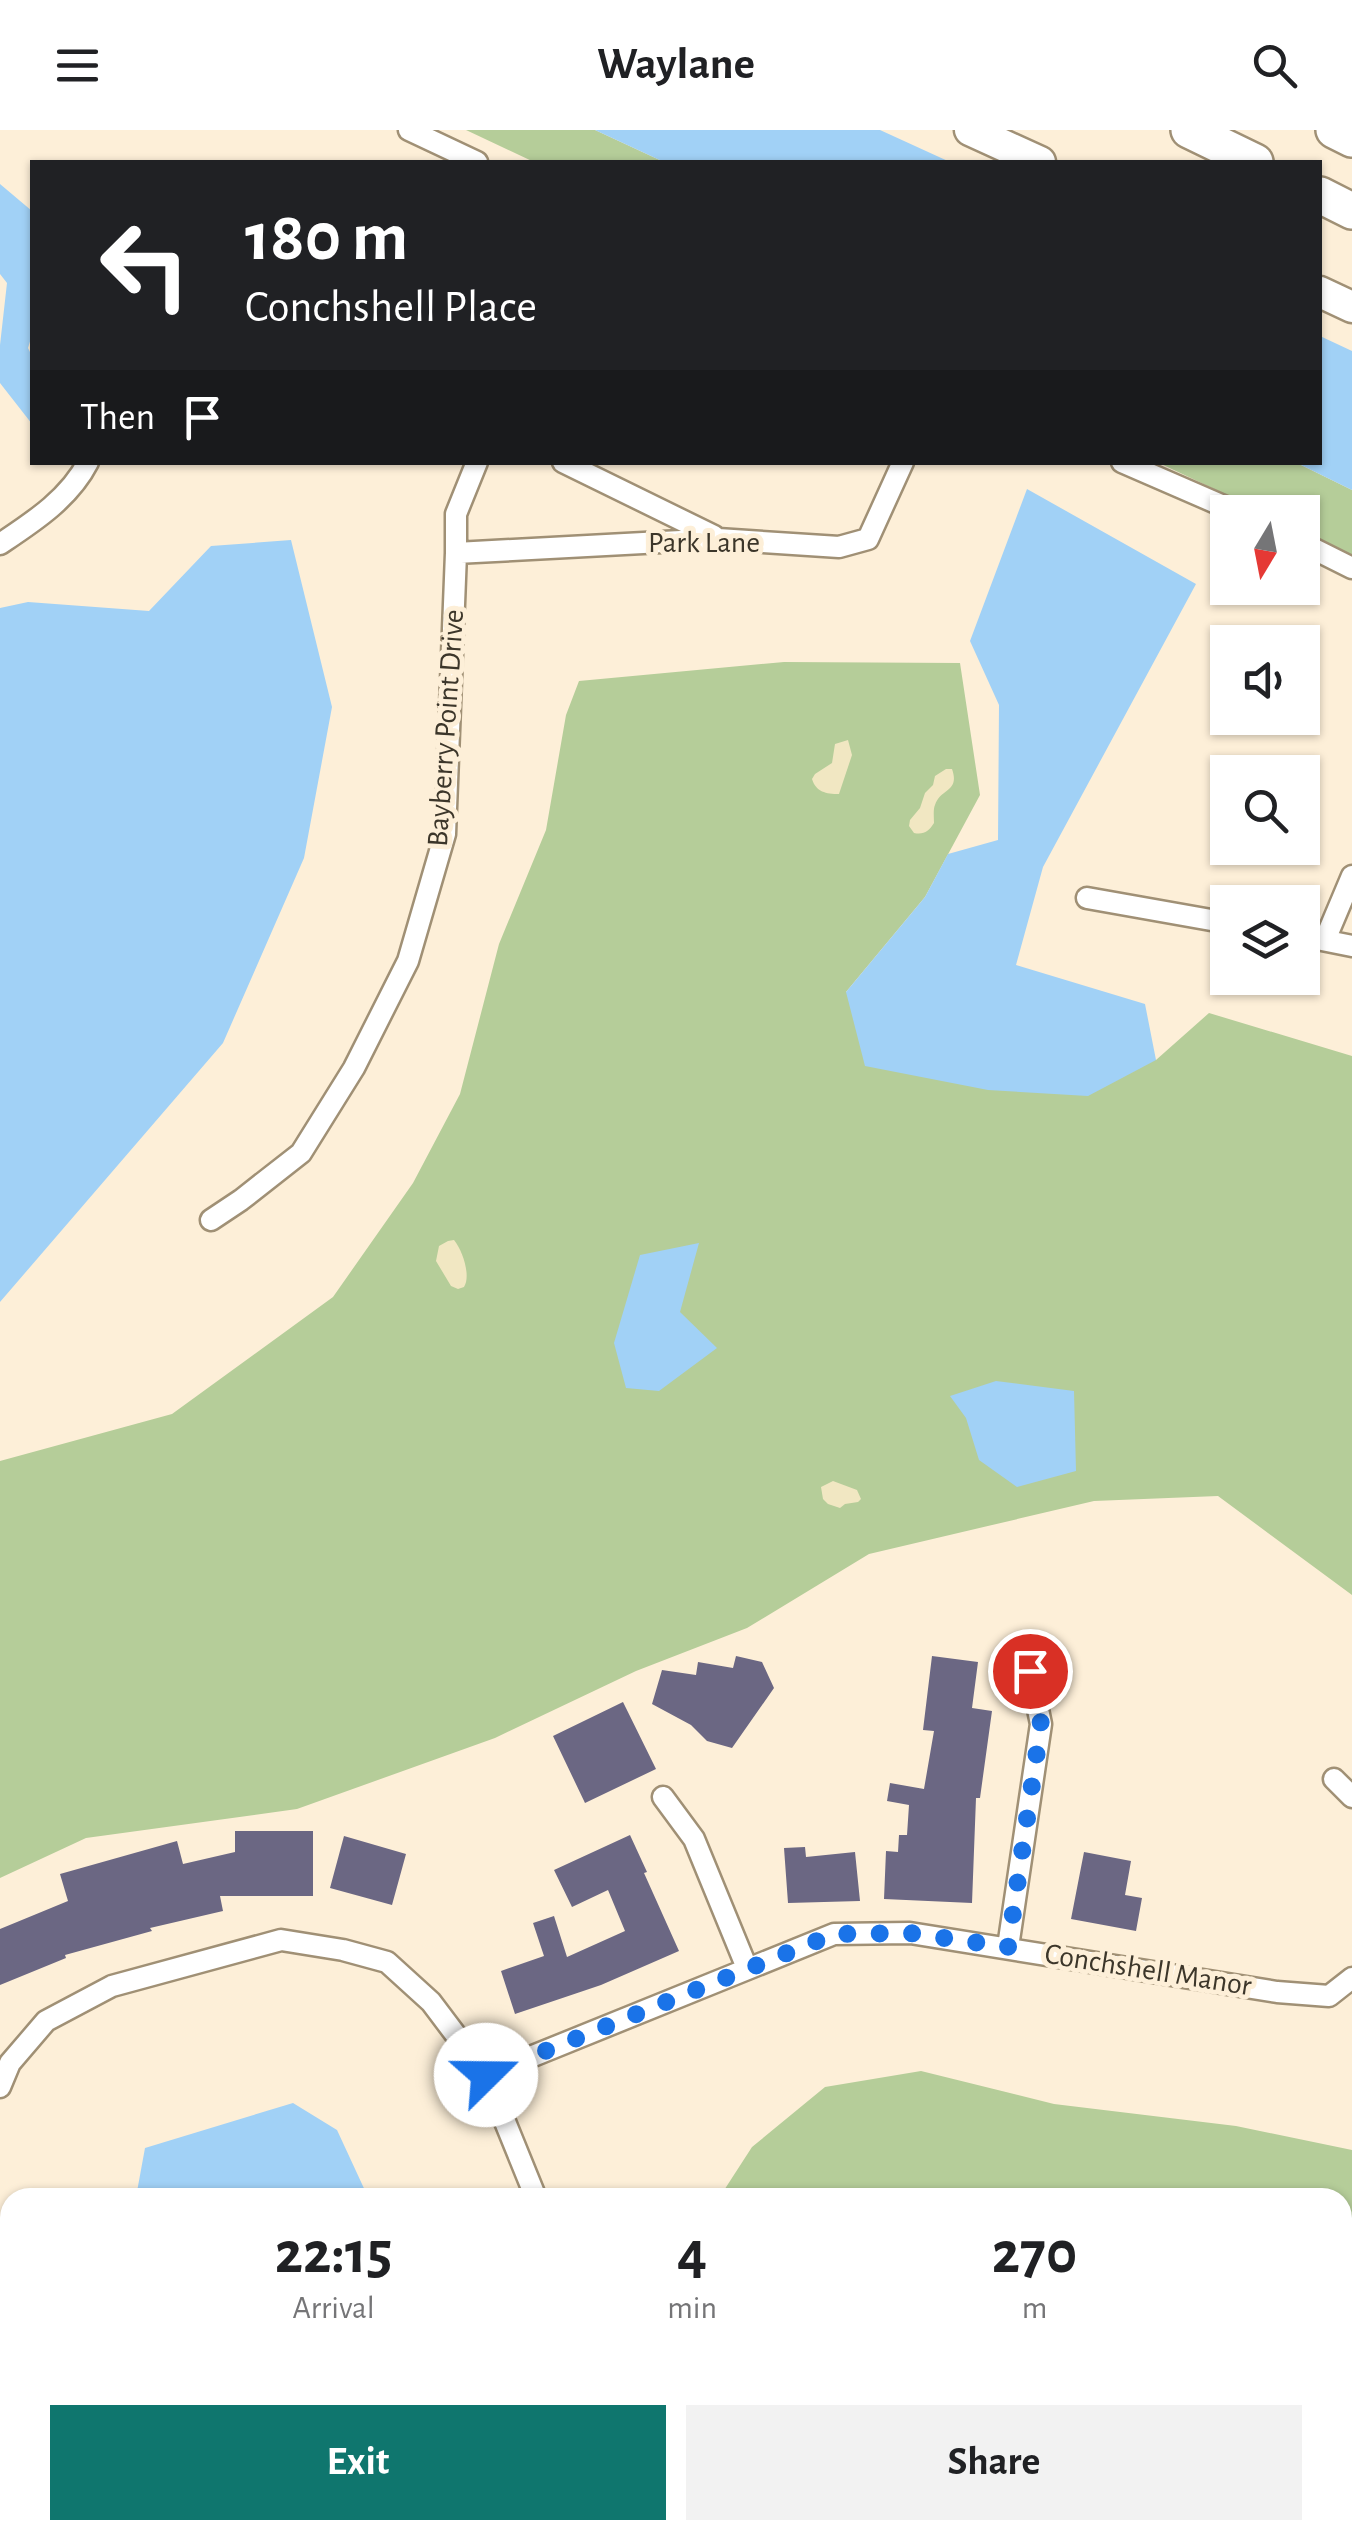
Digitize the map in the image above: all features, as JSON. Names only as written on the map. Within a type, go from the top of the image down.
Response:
[{"type":"highway","points":[[1190,130],[1251,160]]},
{"type":"highway","points":[[1334,130],[1352,139]]},
{"type":"highway","points":[[1322,196],[1352,211]]},
{"type":"main road","points":[[970,130],[1036,160]]},
{"type":"main road","points":[[1322,293],[1352,307]]},
{"type":"street","points":[[409,130],[473,160]]},
{"type":"street","points":[[0,544],[48,511],[86,465]]},
{"type":"street","name":"Bayberry Point Drive","points":[[211,1220],[301,1153],[354,1068],[408,961],[445,834],[456,514],[476,465]]},
{"type":"street","points":[[568,465],[718,539]]},
{"type":"street","name":"Park Lane","points":[[456,554],[718,539],[839,547],[868,538],[902,465]]},
{"type":"street","points":[[1129,465],[1210,500]]},
{"type":"street","points":[[1320,552],[1352,568]]},
{"type":"street","points":[[1325,940],[1352,876]]},
{"type":"street","points":[[1087,898],[1210,920]]},
{"type":"street","points":[[1320,939],[1352,946]]},
{"type":"street","points":[[1008,1947],[1041,1724],[1030,1671]]},
{"type":"street","points":[[1334,1779],[1352,1796]]},
{"type":"street","points":[[663,1798],[694,1839],[747,1968]]},
{"type":"street","name":"Conchshell Manor","points":[[486,2075],[834,1934],[910,1933],[1277,1992],[1329,1996],[1352,1978]]},
{"type":"street","points":[[0,2087],[10,2063],[46,2021],[112,1986],[281,1940],[344,1950],[387,1962],[431,2002],[486,2075],[532,2188]]},
{"type":"green space","points":[[466,130],[595,130],[660,160],[530,160]]},
{"type":"green space","points":[[1163,465],[1301,465],[1352,490],[1352,555],[1320,539],[1320,495],[1227,495]]},
{"type":"green space","points":[[784,662],[960,663],[980,795],[925,897],[846,992],[1156,1060],[1209,1013],[1352,1056],[1352,1595],[1218,1496],[1094,1501],[869,1554],[747,1628],[636,1671],[495,1738],[297,1809],[86,1838],[0,1878],[0,1461],[172,1414],[333,1297],[413,1183],[460,1094],[499,944],[546,830],[566,715],[579,681]]},
{"type":"green space","points":[[921,2071],[1054,2104],[1236,2126],[1352,2150],[1352,2188],[725,2188],[752,2147],[825,2087]]},
{"type":"sand","points":[[848,740],[852,755],[839,794],[822,791],[812,779],[832,763],[835,744]]},
{"type":"sand","points":[[952,769],[954,782],[935,805],[934,823],[926,832],[914,833],[910,820],[935,776]]},
{"type":"sand","points":[[454,1240],[466,1270],[464,1287],[458,1289],[451,1286],[436,1261],[439,1246]]},
{"type":"sand","points":[[833,1481],[857,1490],[861,1499],[840,1508],[828,1504],[821,1487]]},
{"type":"water","points":[[595,130],[880,130],[946,160],[660,160]]},
{"type":"water","points":[[0,184],[30,209],[30,421],[0,383],[7,283],[0,274]]},
{"type":"water","points":[[1322,337],[1352,351],[1352,490],[1301,465],[1322,465]]},
{"type":"water","points":[[1027,489],[1196,584],[1043,867],[1016,965],[1145,1004],[1156,1060],[1088,1096],[988,1090],[865,1066],[846,992],[925,897],[948,854],[998,840],[999,705],[970,641]]},
{"type":"water","points":[[291,540],[332,707],[304,858],[223,1043],[0,1302],[0,608],[28,602],[149,611],[211,546]]},
{"type":"water","points":[[699,1243],[680,1312],[717,1348],[659,1391],[626,1388],[614,1343],[640,1255]]},
{"type":"water","points":[[996,1381],[1074,1391],[1076,1471],[1017,1487],[979,1460],[966,1418],[950,1396]]},
{"type":"water","points":[[293,2103],[337,2130],[364,2188],[138,2188],[145,2148]]},
{"type":"building","points":[[736,1656],[762,1662],[774,1688],[732,1748],[707,1741],[691,1725],[652,1704],[662,1670],[696,1675],[698,1662],[733,1668]]},
{"type":"building","points":[[932,1656],[978,1662],[972,1708],[992,1711],[980,1798],[976,1798],[972,1903],[884,1899],[886,1851],[898,1852],[899,1835],[907,1835],[909,1805],[887,1801],[890,1783],[924,1789],[934,1731],[923,1730]]},
{"type":"building","points":[[623,1702],[656,1769],[585,1803],[553,1736]]},
{"type":"building","points":[[235,1831],[313,1831],[313,1896],[220,1896],[223,1911],[150,1928],[152,1931],[65,1955],[66,1958],[0,1985],[0,1929],[68,1901],[60,1874],[177,1841],[183,1864],[235,1852]]},
{"type":"building","points":[[630,1835],[679,1951],[601,1985],[515,2014],[501,1971],[544,1956],[533,1923],[554,1916],[567,1957],[625,1931],[608,1890],[572,1907],[554,1870]]},
{"type":"building","points":[[344,1836],[406,1854],[392,1905],[330,1888]]},
{"type":"building","points":[[805,1847],[806,1857],[855,1852],[860,1901],[788,1903],[784,1848]]},
{"type":"building","points":[[1084,1852],[1131,1861],[1125,1895],[1142,1898],[1136,1931],[1071,1919]]},
{"type":"route","points":[[486,2075],[834,1934],[910,1933],[1008,1947],[1041,1724],[1030,1671]]}]
